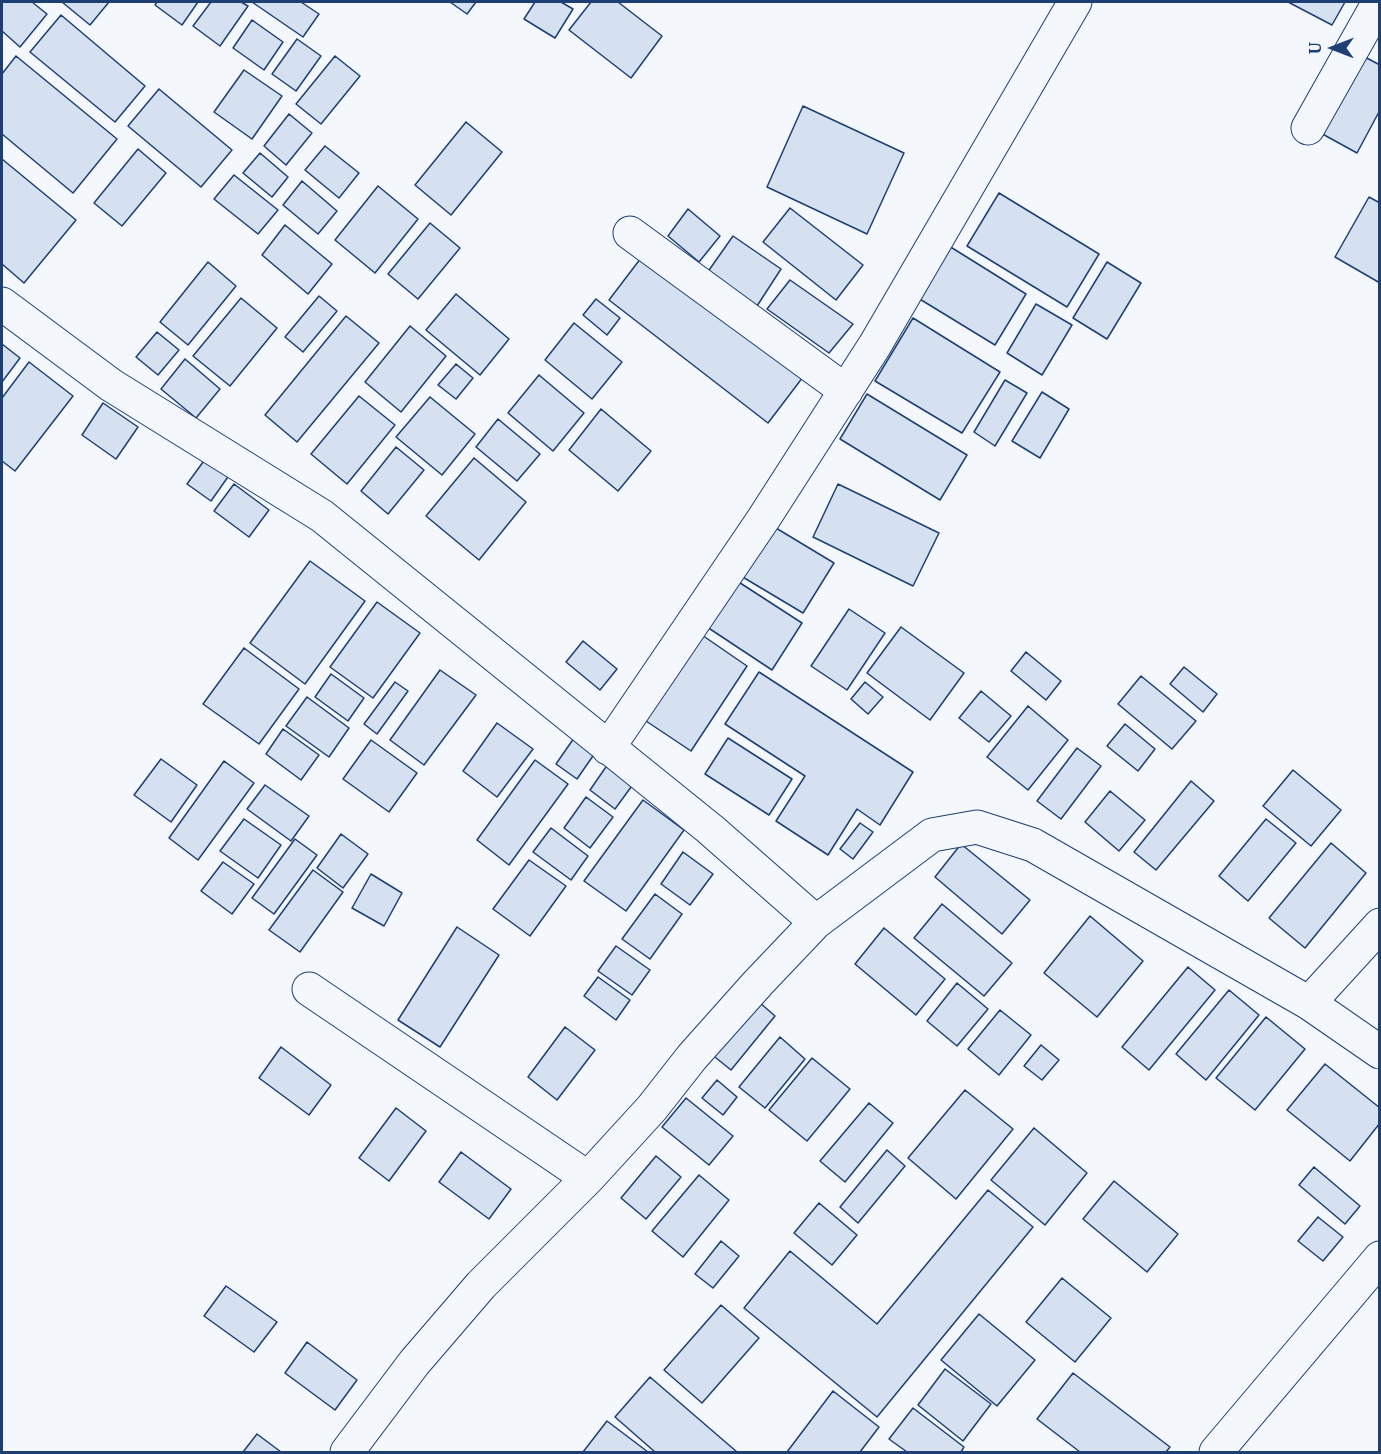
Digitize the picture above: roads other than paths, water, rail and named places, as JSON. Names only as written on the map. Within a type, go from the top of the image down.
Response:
[{"type":"street","points":[[608,748],[764,518],[846,391],[1016,106],[1075,2]]},
{"type":"street","points":[[1308,129],[1379,2]]},
{"type":"street","points":[[630,233],[846,391]]},
{"type":"street","points":[[2,304],[111,385],[322,516],[710,830],[816,922]]},
{"type":"street","points":[[347,1452],[414,1363],[482,1285],[588,1178],[652,1108],[692,1057],[758,983],[816,922],[932,836],[977,827],[1033,846],[1309,1003],[1380,1052]]},
{"type":"street","points":[[1309,1003],[1380,925]]},
{"type":"street","points":[[309,989],[588,1178]]},
{"type":"street","points":[[1216,1452],[1380,1258]]}]
